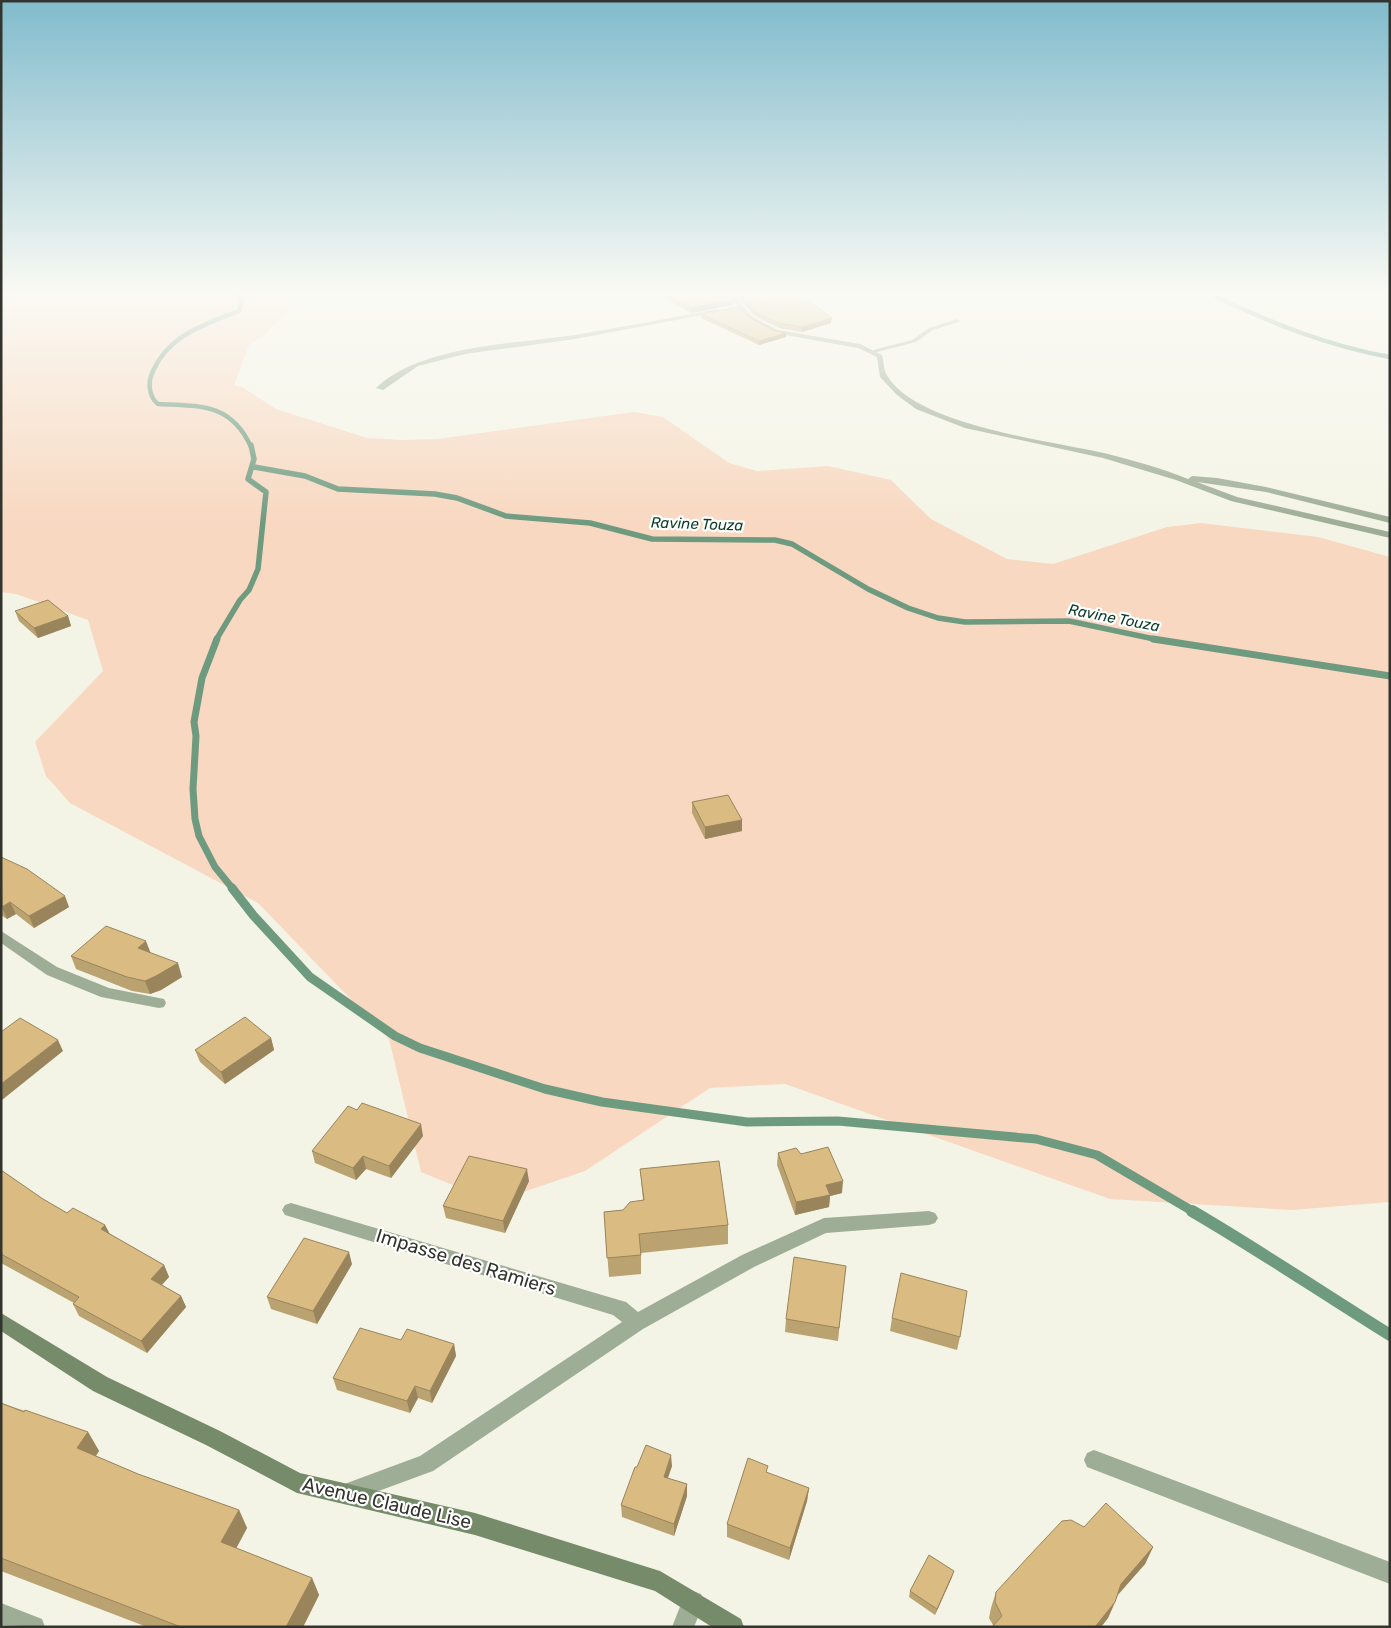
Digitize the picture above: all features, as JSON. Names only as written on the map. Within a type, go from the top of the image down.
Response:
[{"type":"street","points":[[380,388],[405,372]]},
{"type":"street","points":[[882,372],[884,377],[900,394],[919,407],[968,426],[1105,456],[1179,478],[1234,499],[1390,536]]},
{"type":"street","points":[[1179,478],[1239,484],[1348,512],[1390,520]]},
{"type":"street","points":[[1,936],[52,971],[106,993],[159,1004]]},
{"type":"street","name":"Impasse des Ramiers","points":[[291,1210],[619,1308],[636,1323]]},
{"type":"street","points":[[346,1493],[426,1464],[636,1323],[748,1261],[824,1226],[929,1218]]},
{"type":"street","name":"Avenue Claude Lise","points":[[1,1320],[100,1384],[212,1438],[297,1483],[475,1524],[660,1582],[733,1627]]},
{"type":"street","points":[[1094,1460],[1390,1573]]},
{"type":"street","points":[[683,1627],[693,1602]]},
{"type":"street","points":[[1,1614],[34,1627]]},
{"type":"shaded area","points":[[1,372],[239,372],[234,385],[242,387],[276,409],[367,438],[401,440],[438,439],[634,412],[663,417],[729,463],[757,471],[828,466],[891,480],[931,519],[1007,559],[1053,564],[1167,527],[1201,523],[1318,537],[1390,557],[1390,1202],[1292,1210],[1110,1199],[785,1084],[710,1088],[585,1171],[494,1202],[421,1172],[389,1039],[258,903],[70,803],[46,776],[35,742],[103,671],[88,620],[16,594],[1,592]]},
{"type":"building","points":[[48,600],[68,616],[34,628],[15,611]]},
{"type":"building","points":[[728,795],[742,820],[705,827],[692,802]]},
{"type":"building","points":[[1,857],[27,869],[65,896],[29,916],[10,902],[2,907]]},
{"type":"building","points":[[106,926],[146,941],[138,948],[178,963],[145,981],[127,977],[71,956]]},
{"type":"building","points":[[245,1017],[271,1038],[221,1072],[195,1050]]},
{"type":"building","points":[[20,1018],[58,1040],[1,1084],[1,1032]]},
{"type":"building","points":[[362,1103],[421,1124],[389,1166],[363,1156],[353,1168],[312,1151],[348,1106],[357,1110]]},
{"type":"building","points":[[828,1147],[843,1181],[826,1185],[830,1195],[796,1202],[778,1153],[796,1148],[801,1154]]},
{"type":"building","points":[[469,1156],[527,1169],[503,1221],[443,1206]]},
{"type":"building","points":[[719,1161],[728,1225],[639,1234],[641,1255],[607,1258],[604,1212],[623,1210],[630,1202],[644,1200],[640,1169]]},
{"type":"building","points":[[1,1170],[67,1213],[73,1208],[105,1225],[101,1229],[164,1265],[151,1279],[181,1296],[141,1341],[73,1304],[79,1297],[1,1254]]},
{"type":"building","points":[[304,1238],[349,1252],[313,1311],[267,1297]]},
{"type":"building","points":[[794,1257],[846,1266],[839,1328],[786,1319]]},
{"type":"building","points":[[901,1273],[967,1291],[960,1337],[892,1318]]},
{"type":"building","points":[[360,1328],[401,1340],[407,1329],[454,1344],[430,1391],[415,1386],[407,1401],[333,1378]]},
{"type":"building","points":[[1,1403],[88,1432],[77,1448],[138,1474],[239,1510],[221,1542],[312,1578],[286,1627],[181,1627],[1,1558]]},
{"type":"building","points":[[646,1445],[671,1455],[664,1477],[687,1484],[674,1524],[621,1505],[635,1467],[637,1467]]},
{"type":"building","points":[[748,1458],[768,1466],[766,1472],[809,1488],[790,1548],[727,1524]]},
{"type":"building","points":[[1106,1503],[1153,1547],[1121,1584],[1115,1602],[1095,1627],[992,1627],[1002,1616],[995,1602],[996,1592],[1029,1556],[1062,1521],[1071,1520],[1084,1527]]},
{"type":"building","points":[[929,1555],[954,1571],[937,1609],[910,1591]]},
{"type":"waterway","name":"Ravine Touza","points":[[153,372],[150,380],[151,395],[158,404],[201,407],[224,415],[234,422],[251,447]]},
{"type":"waterway","points":[[216,640],[240,600],[249,590],[258,569],[266,492],[248,479],[254,459],[251,445]]},
{"type":"waterway","name":"Ravine Touza","points":[[254,467],[305,476],[338,489],[435,494],[457,498],[506,516],[590,523],[652,539],[775,540],[792,544],[868,589],[908,608],[938,618],[965,622],[1069,621],[1158,640]]},
{"type":"waterway","points":[[217,639],[202,678],[194,722],[196,736],[193,789],[195,819],[199,836],[215,867],[233,889]]},
{"type":"waterway","name":"Ravine Touza","points":[[1153,639],[1158,640]]},
{"type":"waterway","name":"Ravine Touza","points":[[1158,640],[1390,676]]},
{"type":"waterway","points":[[232,888],[253,915],[310,977],[395,1036],[420,1048],[545,1089],[602,1102],[747,1122],[838,1121],[1036,1139],[1097,1155],[1194,1212]]},
{"type":"waterway","points":[[1192,1211],[1390,1335]]}]
